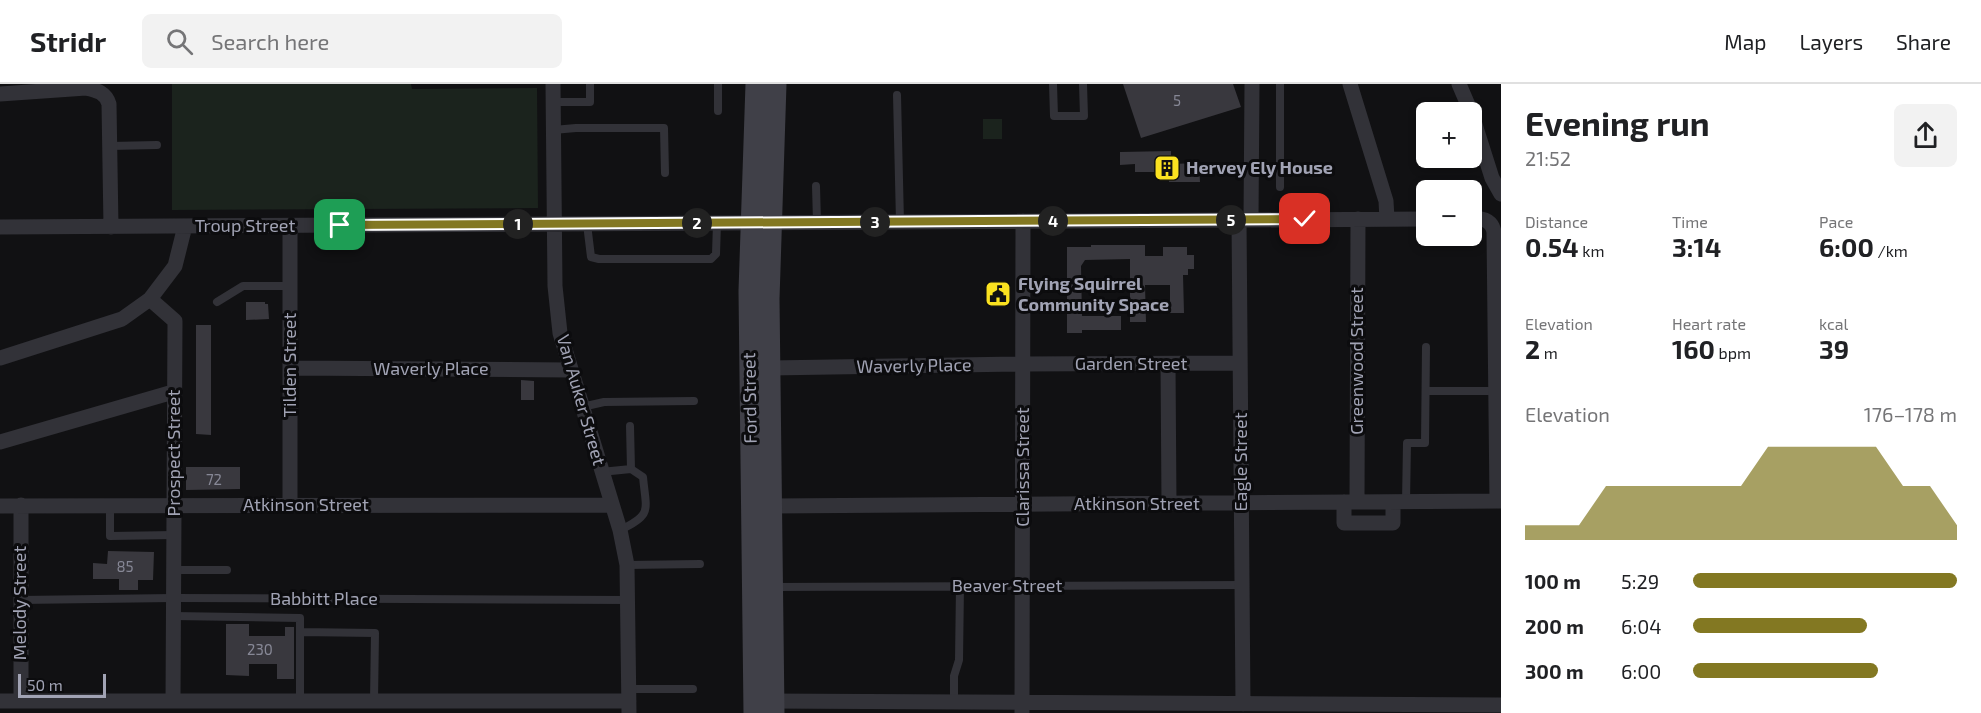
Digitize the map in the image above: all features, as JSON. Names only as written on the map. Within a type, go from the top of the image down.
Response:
[{"type":"main road","name":"Ford Street","points":[[756,84],[761,223],[770,368],[772,506],[773,587],[764,707]]},
{"type":"main road","name":"Ford Street","points":[[764,707],[749,313],[776,84]]},
{"type":"street","name":"Van Auker Street","points":[[553,84],[557,311],[571,370],[620,530],[627,565],[629,701]]},
{"type":"street","name":"Eagle Street","points":[[1243,704],[1240,363],[1252,84]]},
{"type":"street","points":[[1350,84],[1386,201],[1387,219]]},
{"type":"street","points":[[1459,84],[1466,102]]},
{"type":"street","points":[[0,94],[102,88],[109,104],[111,227]]},
{"type":"street","points":[[1482,148],[1492,178],[1501,194]]},
{"type":"street","name":"Greenwood Street","points":[[1350,502],[1358,219]]},
{"type":"street","name":"Troup Street","points":[[0,227],[1416,219]]},
{"type":"street","points":[[1482,219],[1490,223],[1494,232],[1498,299],[1496,391],[1499,501]]},
{"type":"street","name":"Clarissa Street","points":[[1022,708],[1023,221]]},
{"type":"street","points":[[0,358],[122,319],[150,299],[175,266],[185,226]]},
{"type":"street","name":"Tilden Street","points":[[291,226],[291,504]]},
{"type":"street","name":"Prospect Street","points":[[150,299],[174,321],[173,701]]},
{"type":"street","name":"Garden Street","points":[[1023,364],[1240,363]]},
{"type":"street","name":"Waverly Place","points":[[770,368],[1023,364]]},
{"type":"street","points":[[1168,364],[1169,504]]},
{"type":"street","name":"Waverly Place","points":[[291,368],[571,370]]},
{"type":"street","points":[[0,442],[173,392]]},
{"type":"street","name":"Atkinson Street","points":[[772,506],[1499,501]]},
{"type":"street","points":[[1350,502],[1344,524],[1393,523],[1399,502]]},
{"type":"street","name":"Melody Street","points":[[21,505],[21,701]]},
{"type":"street","name":"Atkinson Street","points":[[0,506],[611,505]]},
{"type":"street","points":[[0,701],[629,701]]},
{"type":"street","points":[[764,707],[954,702],[1022,708],[1243,704],[1501,705]]},
{"type":"lane","points":[[553,102],[590,102],[590,84]]},
{"type":"lane","points":[[718,84],[718,111]]},
{"type":"lane","points":[[1053,84],[1054,116],[1084,116],[1083,84]]},
{"type":"lane","points":[[1280,84],[1280,187]]},
{"type":"lane","points":[[897,95],[900,222]]},
{"type":"lane","points":[[553,130],[664,128],[665,172]]},
{"type":"lane","points":[[110,146],[157,145]]},
{"type":"lane","points":[[816,186],[817,222]]},
{"type":"lane","points":[[587,224],[589,251],[591,257],[598,259],[711,259],[716,254],[717,223]]},
{"type":"lane","points":[[217,302],[243,286],[291,286]]},
{"type":"lane","points":[[1399,502],[1407,443],[1425,443],[1426,347]]},
{"type":"lane","points":[[1426,391],[1496,391]]},
{"type":"lane","points":[[582,407],[604,402],[694,401]]},
{"type":"lane","points":[[630,426],[631,469]]},
{"type":"lane","points":[[601,472],[631,469],[643,477],[646,512],[639,521],[620,530]]},
{"type":"lane","points":[[110,505],[110,536],[174,535]]},
{"type":"lane","points":[[627,565],[700,564]]},
{"type":"lane","points":[[174,570],[227,570]]},
{"type":"lane","name":"Beaver Street","points":[[773,587],[1242,585]]},
{"type":"lane","points":[[954,702],[954,676],[959,660],[960,586]]},
{"type":"lane","name":"Babbitt Place","points":[[20,600],[173,598],[629,600]]},
{"type":"lane","points":[[173,616],[300,618],[300,701]]},
{"type":"lane","points":[[300,632],[375,633],[374,701]]},
{"type":"lane","points":[[629,701],[693,688]]},
{"type":"shaded area","points":[[172,84],[411,84],[412,89],[537,88],[538,208],[172,210]]},
{"type":"shaded area","points":[[983,119],[1002,119],[1002,139],[983,139]]},
{"type":"building","points":[[1123,84],[1233,84],[1241,107],[1141,138]]},
{"type":"building","name":"Hervey Ely House","points":[[1171,151],[1171,164],[1199,163],[1200,182],[1169,182],[1169,172],[1135,172],[1135,164],[1120,165],[1120,152]]},
{"type":"building","points":[[1091,245],[1145,245],[1145,256],[1163,256],[1163,247],[1187,247],[1187,255],[1194,255],[1194,269],[1188,269],[1188,275],[1183,275],[1184,313],[1170,313],[1170,285],[1145,285],[1146,322],[1130,322],[1130,259],[1085,260],[1081,266],[1082,316],[1121,316],[1121,330],[1082,330],[1082,333],[1067,333],[1067,247],[1091,247]]},
{"type":"building","points":[[246,302],[268,304],[269,319],[246,320]]},
{"type":"building","points":[[196,325],[211,325],[211,435],[196,434]]},
{"type":"building","points":[[521,380],[534,381],[534,400],[521,400]]},
{"type":"building","points":[[186,467],[240,467],[240,489],[186,490]]},
{"type":"building","points":[[108,551],[154,552],[153,580],[138,580],[138,590],[119,590],[119,579],[93,579],[93,563],[107,564]]},
{"type":"building","points":[[226,624],[249,624],[249,636],[285,636],[285,627],[294,627],[294,679],[277,679],[277,664],[249,664],[249,676],[226,675]]},
{"type":"place","name":"Hervey Ely House","points":[[1167,168]]},
{"type":"place","name":"Flying Squirrel Community Space","points":[[998,294]]},
{"type":"route","points":[[340,225],[1305,219]]}]
